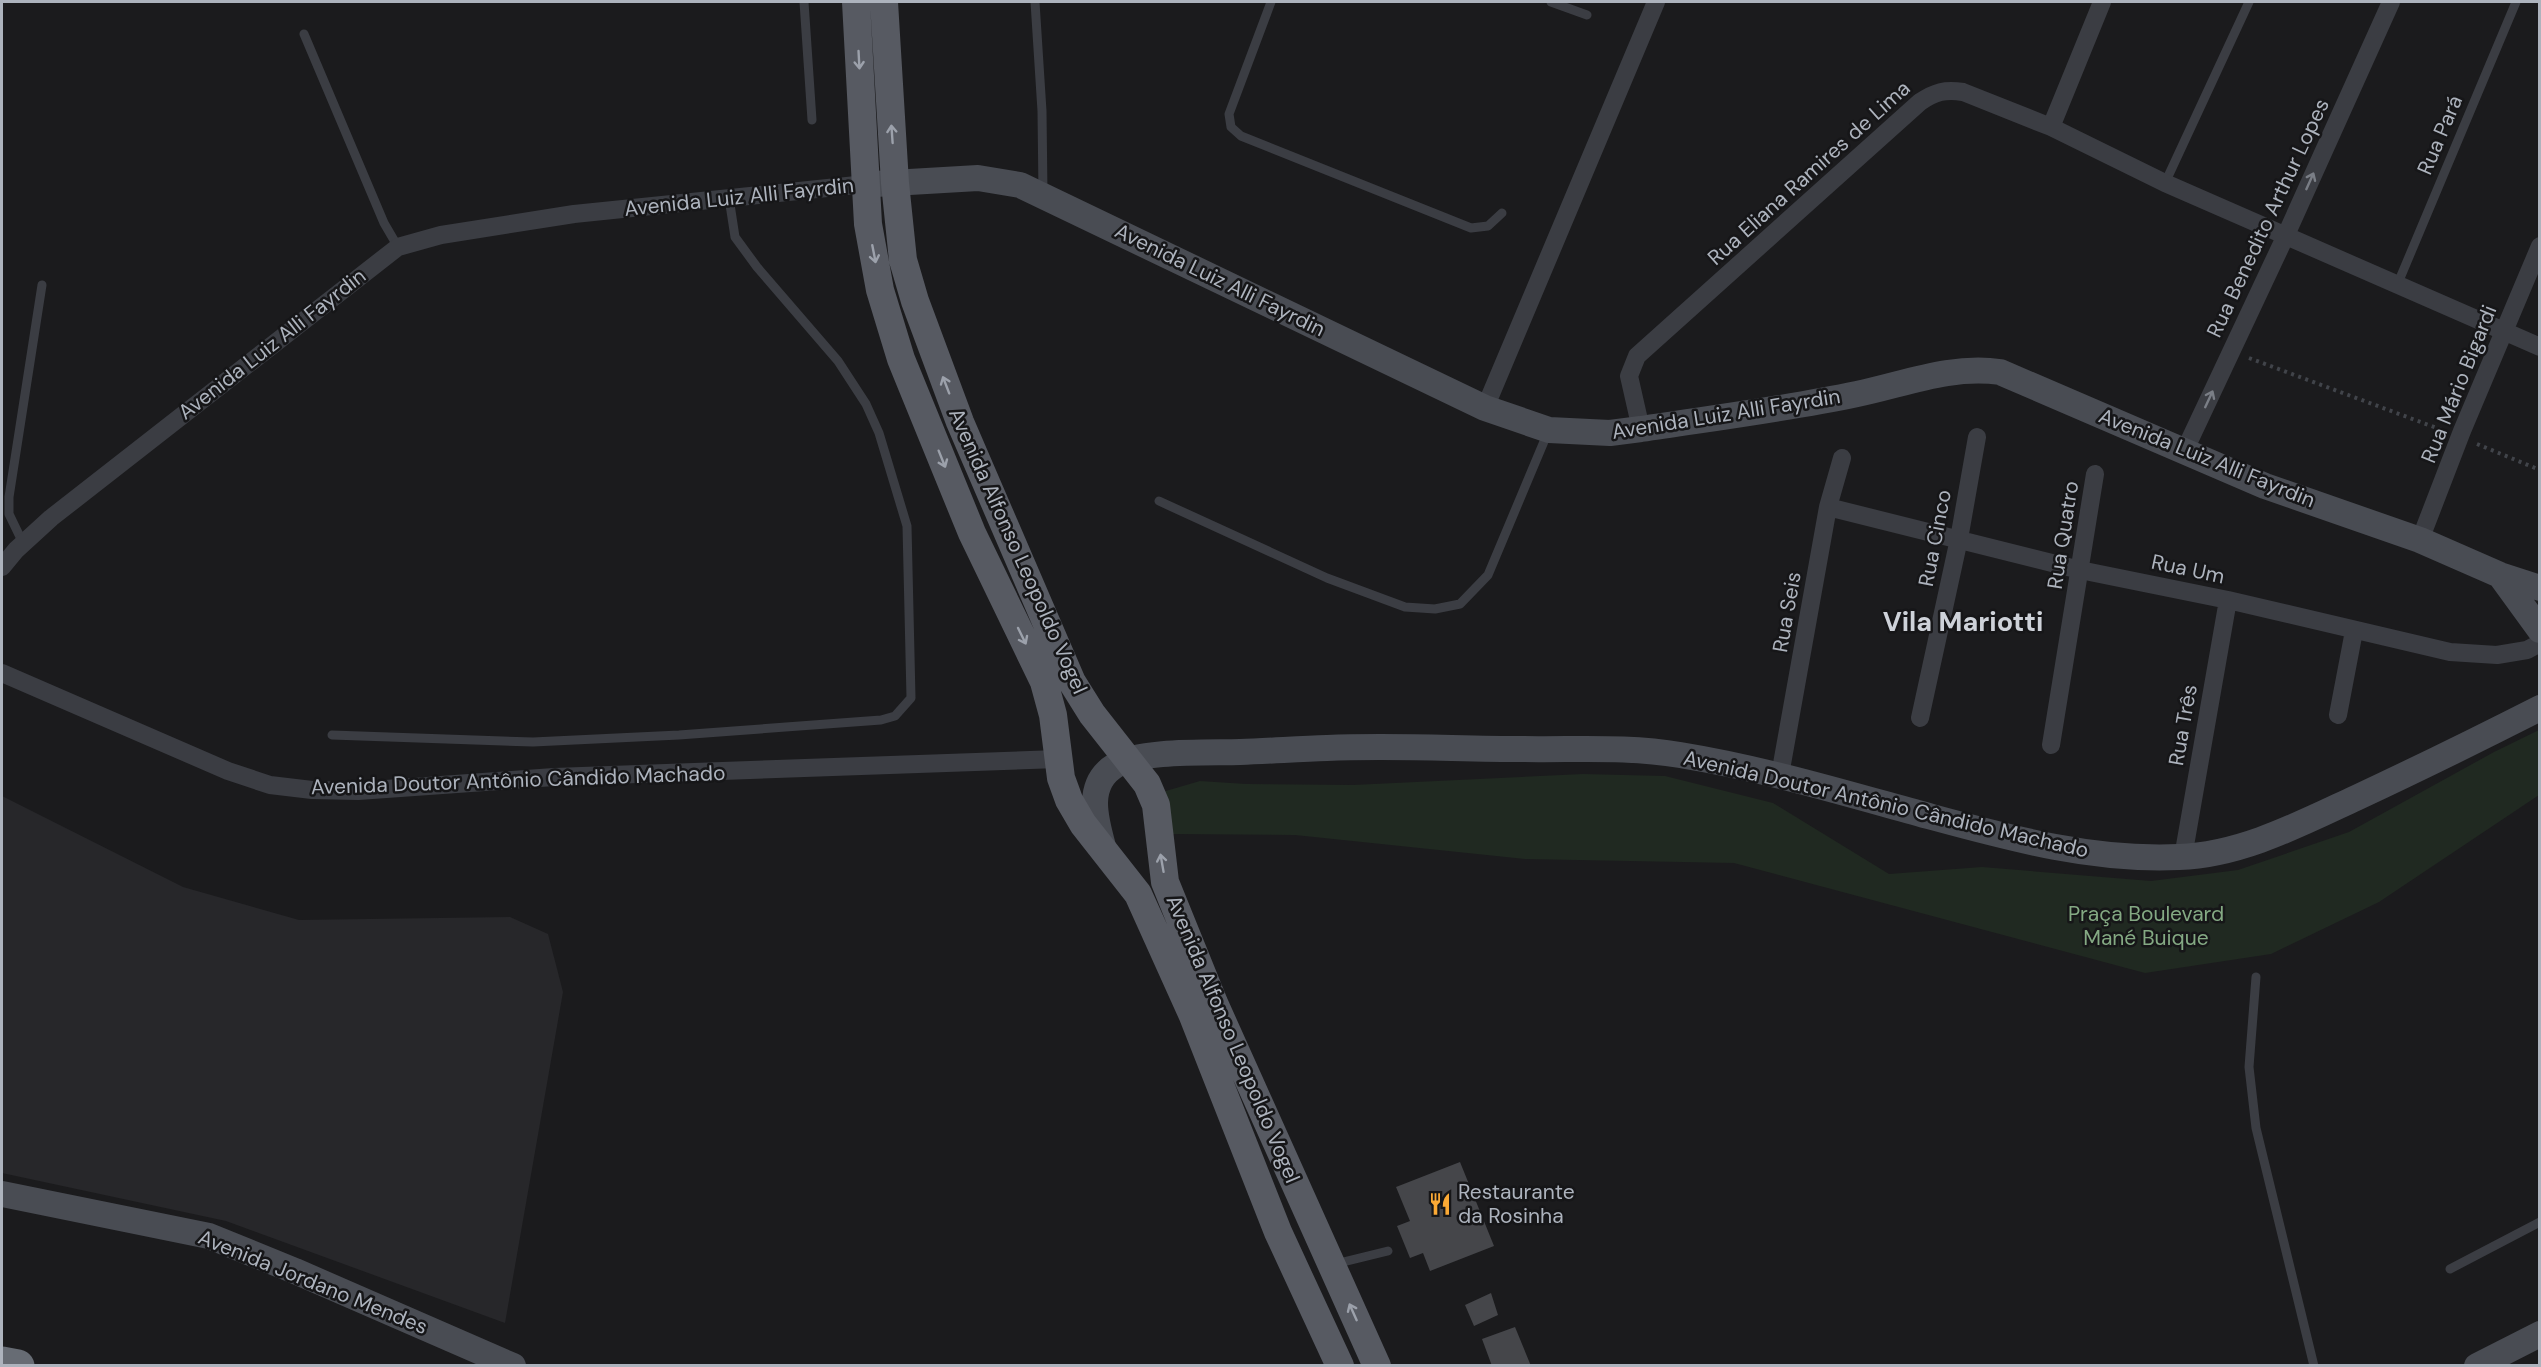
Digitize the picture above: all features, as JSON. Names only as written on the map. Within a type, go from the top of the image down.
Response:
[{"type":"highway","points":[[2,1363],[18,1365]]},
{"type":"main road","name":"Avenida Alfonso Leopoldo Vogel","points":[[856,2],[868,224],[880,290],[901,359],[972,533],[1044,682],[1053,715],[1061,778],[1069,800],[1083,824],[1138,894],[1193,1016],[1278,1232],[1340,1365]]},
{"type":"main road","name":"Avenida Alfonso Leopoldo Vogel","points":[[884,2],[895,183],[903,260],[932,349],[960,422],[1072,682],[1092,714],[1148,784],[1156,806],[1165,882],[1214,1003],[1377,1365]]},
{"type":"street","points":[[1485,408],[1656,2]]},
{"type":"street","points":[[2051,126],[2102,2]]},
{"type":"street","name":"Rua Benedito Arthur Lopes","points":[[2184,452],[2286,235],[2391,2]]},
{"type":"street","name":"Rua Eliana Ramires de Lima","points":[[1641,429],[1629,376],[1637,356],[1920,102],[1939,91],[1963,92],[2051,126],[2165,183],[2540,347]]},
{"type":"street","name":"Avenida Luiz Alli Fayrdin","points":[[2,567],[23,543],[51,518],[398,247],[441,235],[563,216],[866,184],[978,178],[1020,185],[1043,195],[1485,408],[1549,430],[1610,433],[1641,429],[1858,394],[1953,370],[1976,368],[2000,372],[2022,380],[2265,486],[2420,540],[2500,575],[2540,588]]},
{"type":"street","name":"Rua Mário Bigardi","points":[[2420,540],[2460,437],[2540,246]]},
{"type":"street","name":"Rua Cinco","points":[[1920,718],[1959,538],[1977,437]]},
{"type":"street","name":"Rua Seis","points":[[1780,774],[1828,507],[1842,458]]},
{"type":"street","name":"Rua Quatro","points":[[2051,745],[2095,474]]},
{"type":"street","name":"Rua Um","points":[[1828,507],[2080,570],[2228,600],[2450,652],[2516,653],[2540,643]]},
{"type":"street","points":[[2500,575],[2540,630]]},
{"type":"street","name":"Rua Três","points":[[2182,857],[2228,600]]},
{"type":"street","points":[[2338,715],[2354,631]]},
{"type":"street","name":"Avenida Doutor Antônio Cândido Machado","points":[[2,673],[228,771],[270,784],[312,790],[358,791],[554,777],[1058,759]]},
{"type":"street","name":"Avenida Doutor Antônio Cândido Machado","points":[[1104,850],[1094,809],[1095,797],[1102,777],[1117,764],[1130,759],[1166,755],[1329,748],[1615,749],[1675,754],[1780,774],[2037,844],[2131,858],[2182,857],[2223,852],[2317,816],[2538,710]]},
{"type":"street","name":"Avenida Jordano Mendes","points":[[2,1194],[209,1236],[513,1365]]},
{"type":"street","points":[[2477,1365],[2540,1334]]},
{"type":"lane","points":[[804,2],[812,120]]},
{"type":"lane","points":[[1035,2],[1042,111],[1043,195]]},
{"type":"lane","points":[[1271,2],[1229,114],[1231,127],[1241,136],[1471,228],[1488,226],[1502,213]]},
{"type":"lane","points":[[1551,2],[1587,15]]},
{"type":"lane","points":[[2165,183],[2249,2]]},
{"type":"lane","name":"Rua Pará","points":[[2398,283],[2516,2]]},
{"type":"lane","points":[[304,34],[384,223],[398,247]]},
{"type":"lane","points":[[332,735],[534,742],[679,735],[881,720],[895,716],[911,698],[907,526],[879,433],[866,404],[838,361],[757,267],[735,237],[729,198]]},
{"type":"lane","points":[[23,543],[9,514],[9,497],[42,285]]},
{"type":"lane","points":[[1159,501],[1327,578],[1405,607],[1435,609],[1460,604],[1488,574],[1549,430]]},
{"type":"lane","points":[[2256,977],[2249,1067],[2256,1128],[2314,1365]]},
{"type":"lane","points":[[2450,1269],[2540,1222]]},
{"type":"lane","points":[[1332,1265],[1388,1251]]},
{"type":"path","points":[[2232,351],[2460,437],[2540,470]]},
{"type":"shaded area","points":[[2,796],[183,887],[299,920],[510,917],[548,934],[563,992],[505,1323],[226,1221],[2,1173]]},
{"type":"green space","name":"Praça Boulevard Mané Buique","points":[[2539,730],[2539,795],[2379,902],[2271,954],[2145,973],[1734,863],[1525,859],[1295,835],[1173,834],[1159,793],[1200,781],[1353,785],[1583,774],[1665,776],[1773,803],[1889,874],[1982,867],[2151,881],[2238,870],[2349,832],[2494,752]]},
{"type":"building","name":"Restaurante da Rosinha","points":[[1460,1162],[1494,1246],[1430,1271],[1423,1253],[1410,1258],[1397,1226],[1410,1221],[1396,1187]]},
{"type":"building","points":[[1491,1293],[1498,1315],[1474,1326],[1465,1305]]},
{"type":"building","points":[[1515,1327],[1531,1366],[1492,1366],[1482,1339]]},
{"type":"place","name":"Restaurante da Rosinha","points":[[1440,1204]]},
{"type":"district","name":"Vila Mariotti","points":[[1963,621]]}]
